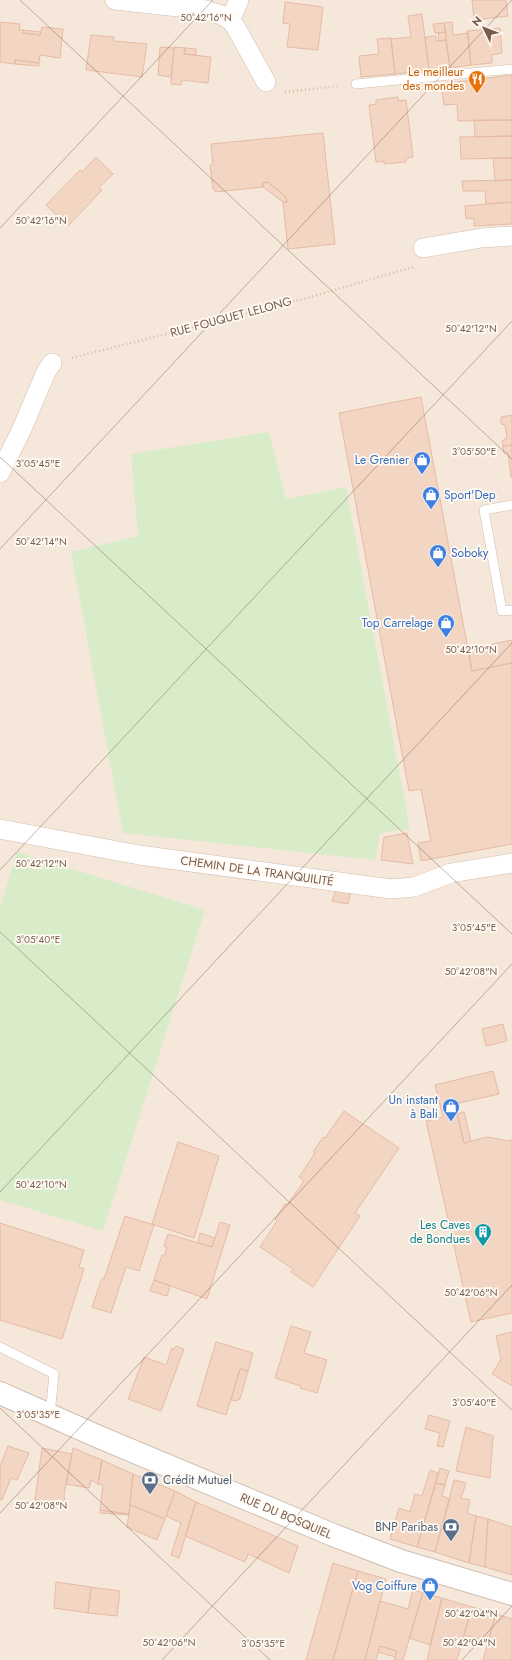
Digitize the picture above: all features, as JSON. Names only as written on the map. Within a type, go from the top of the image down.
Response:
[{"type":"street","points":[[115,0],[206,10],[230,20],[235,26],[266,82]]},
{"type":"street","points":[[230,20],[238,0]]},
{"type":"street","points":[[423,248],[480,238],[512,236]]},
{"type":"street","points":[[0,473],[21,431],[46,372],[52,363]]},
{"type":"street","name":"CHEMIN DE LA TRANQUILITÉ","points":[[0,829],[139,855],[391,889],[414,887],[451,873],[512,863]]},
{"type":"street","name":"RUE DU BOSQUIEL","points":[[0,1393],[248,1500],[361,1546],[401,1561],[512,1594]]},
{"type":"lane","points":[[356,84],[512,68]]},
{"type":"lane","points":[[512,504],[484,510],[502,611],[512,610]]},
{"type":"lane","points":[[0,1347],[54,1374],[50,1415]]},
{"type":"path","points":[[266,82],[274,93],[356,84]]},
{"type":"path","name":"RUE FOUQUET LELONG","points":[[52,363],[299,300],[425,264],[423,248]]},
{"type":"shaded area","points":[[0,0],[512,0],[512,1660],[0,1660]]},
{"type":"green space","points":[[269,432],[286,499],[346,487],[410,829],[380,833],[375,860],[123,833],[71,552],[138,536],[131,454]]},
{"type":"green space","points":[[17,852],[205,910],[103,1231],[0,1200],[0,907]]},
{"type":"building","points":[[472,0],[506,0],[508,16],[474,20]]},
{"type":"building","points":[[285,2],[323,7],[318,50],[287,47],[290,24],[283,23]]},
{"type":"building","points":[[422,14],[429,70],[395,74],[391,39],[411,37],[408,16]]},
{"type":"building","points":[[0,22],[20,24],[19,30],[23,30],[23,33],[40,35],[42,27],[63,29],[60,58],[40,55],[39,63],[15,60],[15,64],[0,62]]},
{"type":"building","points":[[452,22],[453,35],[468,33],[471,65],[450,68],[444,23]]},
{"type":"building","points":[[444,23],[446,32],[435,33],[433,24]]},
{"type":"building","points":[[500,28],[502,53],[492,55],[492,63],[471,65],[467,31]]},
{"type":"building","points":[[23,30],[41,32],[40,35],[23,33]]},
{"type":"building","points":[[446,32],[446,40],[439,41],[438,33]]},
{"type":"building","points":[[91,35],[114,37],[114,41],[147,44],[142,77],[86,70]]},
{"type":"building","points":[[436,36],[436,41],[446,40],[450,68],[429,70],[425,37]]},
{"type":"building","points":[[391,38],[395,74],[361,77],[359,56],[379,54],[377,39]]},
{"type":"building","points":[[160,47],[174,48],[171,77],[158,75]]},
{"type":"building","points":[[174,47],[185,48],[184,54],[211,57],[208,83],[182,80],[181,85],[171,84]]},
{"type":"building","points":[[185,48],[196,49],[196,55],[184,54]]},
{"type":"building","points":[[15,60],[39,63],[39,66],[15,64]]},
{"type":"building","name":"Le meilleur des mondes","points":[[512,75],[512,120],[458,121],[457,104],[444,105],[441,84]]},
{"type":"building","points":[[398,97],[398,101],[406,100],[413,157],[406,158],[406,162],[384,164],[384,161],[376,162],[369,105],[376,104],[376,100]]},
{"type":"building","points":[[474,120],[512,120],[512,136],[475,137]]},
{"type":"building","points":[[323,133],[335,244],[288,249],[283,202],[287,202],[286,197],[268,182],[263,183],[263,187],[215,192],[215,189],[213,189],[210,165],[213,165],[211,144]]},
{"type":"building","points":[[512,136],[512,158],[461,159],[460,137]]},
{"type":"building","points":[[96,157],[113,174],[99,188],[102,190],[68,226],[46,205],[80,170],[82,172]]},
{"type":"building","points":[[493,158],[512,158],[512,180],[495,181]]},
{"type":"building","points":[[512,180],[512,202],[486,204],[485,191],[463,191],[462,181]]},
{"type":"building","points":[[268,182],[286,197],[287,202],[283,202],[263,187],[263,183]]},
{"type":"building","points":[[512,202],[512,224],[474,226],[474,218],[466,219],[465,206]]},
{"type":"building","points":[[421,397],[472,671],[512,663],[512,844],[421,861],[418,843],[431,841],[421,789],[409,791],[339,413]]},
{"type":"building","points":[[512,415],[512,445],[503,446],[502,441],[507,438],[505,425],[501,424],[501,417]]},
{"type":"building","points":[[512,445],[511,477],[508,453],[504,453],[503,446]]},
{"type":"building","points":[[512,640],[512,663],[472,671],[468,649]]},
{"type":"building","points":[[407,833],[413,864],[381,860],[384,837]]},
{"type":"building","points":[[336,889],[351,891],[348,904],[332,901]]},
{"type":"building","points":[[503,1024],[507,1041],[486,1046],[482,1029]]},
{"type":"building","name":"Les Caves de Bondues","points":[[493,1071],[499,1094],[455,1104],[464,1143],[487,1137],[508,1141],[512,1140],[512,1313],[471,1322],[426,1121],[443,1117],[435,1085]]},
{"type":"building","points":[[344,1111],[399,1148],[355,1213],[360,1216],[313,1287],[291,1272],[293,1269],[260,1247],[277,1221],[275,1219],[285,1204],[287,1205],[304,1181],[299,1177],[315,1153],[313,1152]]},
{"type":"building","points":[[464,1112],[471,1141],[464,1143],[457,1114]]},
{"type":"building","points":[[178,1142],[219,1156],[194,1238],[152,1224]]},
{"type":"building","points":[[125,1216],[154,1225],[139,1271],[126,1267],[111,1313],[92,1307],[102,1278],[104,1279]]},
{"type":"building","points":[[220,1222],[230,1225],[207,1299],[154,1280],[162,1255],[164,1256],[167,1247],[164,1246],[168,1234],[212,1247]]},
{"type":"building","points":[[0,1223],[84,1250],[79,1267],[84,1269],[62,1339],[0,1320]]},
{"type":"building","points":[[200,1233],[215,1238],[212,1247],[198,1243]]},
{"type":"building","points":[[154,1280],[170,1286],[167,1296],[150,1291]]},
{"type":"building","points":[[291,1326],[311,1332],[304,1353],[327,1360],[317,1393],[300,1388],[301,1386],[275,1378]]},
{"type":"building","points":[[512,1332],[512,1386],[492,1374],[501,1359],[496,1336]]},
{"type":"building","points":[[216,1342],[253,1353],[248,1371],[240,1369],[226,1415],[197,1406]]},
{"type":"building","points":[[176,1346],[184,1349],[161,1411],[128,1399],[144,1357],[166,1365],[172,1348],[174,1349]]},
{"type":"building","points":[[240,1369],[248,1371],[240,1399],[236,1401],[231,1400]]},
{"type":"building","points":[[429,1415],[450,1421],[443,1447],[437,1446],[440,1433],[425,1429]]},
{"type":"building","points":[[466,1427],[493,1436],[490,1478],[456,1471]]},
{"type":"building","points":[[8,1446],[29,1453],[17,1480],[11,1478],[2,1500],[0,1500],[0,1466]]},
{"type":"building","points":[[42,1448],[72,1454],[64,1495],[65,1505],[35,1500]]},
{"type":"building","points":[[73,1448],[102,1460],[98,1484],[91,1480],[89,1488],[66,1484]]},
{"type":"building","points":[[102,1460],[133,1474],[129,1514],[100,1510],[103,1485],[98,1484]]},
{"type":"building","points":[[440,1468],[449,1471],[445,1485],[436,1483]]},
{"type":"building","points":[[430,1470],[438,1473],[417,1547],[390,1539],[399,1508],[410,1512],[415,1494],[422,1496]]},
{"type":"building","points":[[133,1474],[175,1491],[165,1519],[130,1505]]},
{"type":"building","points":[[454,1480],[466,1483],[461,1498],[470,1500],[467,1513],[476,1516],[469,1563],[435,1552]]},
{"type":"building","points":[[436,1483],[445,1485],[442,1496],[450,1499],[435,1552],[417,1547]]},
{"type":"building","points":[[175,1491],[196,1502],[179,1558],[171,1555],[181,1523],[166,1516]]},
{"type":"building","points":[[196,1502],[298,1546],[289,1573],[248,1554],[245,1562],[185,1536]]},
{"type":"building","points":[[130,1505],[165,1519],[157,1540],[127,1527]]},
{"type":"building","points":[[100,1510],[129,1514],[129,1515],[100,1513]]},
{"type":"building","points":[[476,1516],[488,1519],[485,1567],[469,1563]]},
{"type":"building","points":[[488,1519],[512,1527],[512,1575],[485,1567]]},
{"type":"building","points":[[333,1563],[358,1571],[333,1660],[306,1660]]},
{"type":"building","points":[[358,1571],[386,1579],[365,1660],[333,1660]]},
{"type":"building","points":[[56,1582],[91,1587],[88,1613],[54,1608]]},
{"type":"building","points":[[91,1587],[120,1591],[117,1616],[88,1613]]},
{"type":"building","points":[[413,1590],[423,1593],[403,1660],[394,1660],[397,1651],[380,1646],[376,1660],[365,1660],[380,1601],[408,1609]]},
{"type":"building","points":[[423,1593],[442,1598],[430,1645],[409,1638]]},
{"type":"building","points":[[442,1598],[472,1607],[457,1660],[427,1660]]},
{"type":"building","points":[[472,1607],[496,1614],[488,1641],[464,1635]]},
{"type":"building","points":[[496,1614],[512,1619],[512,1660],[483,1660]]},
{"type":"building","points":[[380,1646],[397,1651],[395,1657],[378,1652]]},
{"type":"place","name":"Le meilleur des mondes","points":[[477,94]]},
{"type":"place","name":"Le Grenier","points":[[422,475]]},
{"type":"place","name":"Sport'Dep","points":[[431,510]]},
{"type":"place","name":"Soboky","points":[[438,568]]},
{"type":"place","name":"Top Carrelage","points":[[446,638]]},
{"type":"place","name":"Un instant à Bali","points":[[451,1122]]},
{"type":"place","name":"Les Caves de Bondues","points":[[483,1247]]},
{"type":"place","name":"Crédit Mutuel","points":[[150,1495]]},
{"type":"place","name":"BNP Paribas","points":[[451,1542]]},
{"type":"place","name":"Vog Coiffure","points":[[430,1601]]}]
